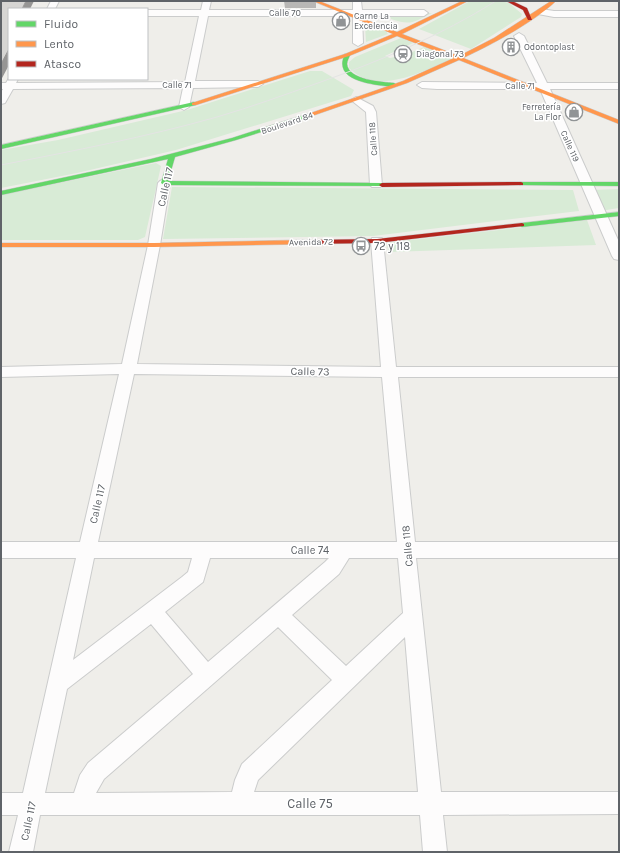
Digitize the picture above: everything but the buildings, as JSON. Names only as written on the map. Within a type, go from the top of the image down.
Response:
[{"type":"main road","points":[[314,1],[344,13],[357,10],[368,13],[428,36]]},
{"type":"main road","points":[[338,1],[357,10],[398,34],[529,86]]},
{"type":"main road","points":[[1,146],[184,107],[310,68],[347,55],[398,34],[466,1]]},
{"type":"main road","points":[[508,1],[525,9],[530,19]]},
{"type":"main road","name":"Boulevard 84","points":[[1,193],[172,156],[273,128],[358,100],[460,59],[530,19],[554,1]]},
{"type":"main road","points":[[443,42],[546,87],[619,122]]},
{"type":"main road","points":[[347,55],[343,62],[343,66],[348,73],[354,77],[370,82],[399,84]]},
{"type":"main road","points":[[310,68],[329,71]]},
{"type":"main road","points":[[338,76],[361,90],[363,94],[358,100]]},
{"type":"main road","points":[[546,87],[575,94]]},
{"type":"main road","name":"Calle 117","points":[[164,183],[172,156]]},
{"type":"main road","points":[[164,183],[376,185],[619,184]]},
{"type":"main road","name":"Avenida 72","points":[[1,245],[154,245],[377,241],[619,214]]},
{"type":"street","points":[[184,107],[206,1]]},
{"type":"street","points":[[357,10],[358,43]]},
{"type":"street","points":[[541,12],[554,14],[619,14]]},
{"type":"street","name":"Calle 70","points":[[148,13],[344,13]]},
{"type":"street","points":[[368,13],[424,13]]},
{"type":"street","name":"Calle 119","points":[[519,36],[546,87],[601,217],[619,255]]},
{"type":"street","points":[[1,101],[8,84]]},
{"type":"street","name":"Calle 71","points":[[8,84],[258,84]]},
{"type":"street","name":"Calle 71","points":[[422,85],[546,87],[619,86]]},
{"type":"street","name":"Calle 118","points":[[358,100],[369,108],[371,112],[376,185]]},
{"type":"street","name":"Calle 117","points":[[21,852],[59,683],[86,550],[128,369],[154,245],[164,183]]},
{"type":"street","name":"Calle 118","points":[[377,241],[435,852]]},
{"type":"street","name":"Calle 73","points":[[1,372],[128,369],[390,372],[619,372]]},
{"type":"street","name":"Calle 74","points":[[1,550],[619,550]]},
{"type":"street","points":[[59,683],[196,576],[203,550]]},
{"type":"street","points":[[82,804],[88,783],[96,771],[332,568],[344,550]]},
{"type":"street","points":[[152,611],[207,675]]},
{"type":"street","points":[[279,615],[346,680]]},
{"type":"street","points":[[240,804],[246,780],[250,772],[413,616]]},
{"type":"street","name":"Calle 75","points":[[1,804],[430,802],[619,803]]},
{"type":"green space","points":[[470,1],[501,1],[509,3],[522,14],[521,17],[471,49],[419,29]]},
{"type":"green space","points":[[432,13],[416,21],[408,23],[391,19],[390,15]]},
{"type":"green space","points":[[368,25],[386,31],[388,34],[366,42],[365,26]]},
{"type":"green space","points":[[401,38],[413,43],[385,56],[390,58],[398,58],[424,47],[453,59],[414,75],[386,81],[373,81],[361,76],[349,68],[349,62],[355,57]]},
{"type":"green space","points":[[310,71],[322,71],[354,90],[351,96],[176,150],[77,173],[1,188],[1,150],[58,140],[187,110]]},
{"type":"green space","points":[[156,163],[161,166],[145,237],[138,240],[1,240],[1,195]]},
{"type":"green space","points":[[172,187],[573,190],[579,211],[373,236],[163,239]]},
{"type":"green space","points":[[619,189],[619,208],[600,211],[592,190]]},
{"type":"green space","points":[[587,220],[596,245],[389,252],[386,243]]},
{"type":"tram line","points":[[1,165],[163,131],[217,117],[255,105],[387,57],[431,37],[496,1]]},
{"type":"traffic: fast","points":[[347,55],[344,64],[346,70],[350,74],[364,80],[394,85]]},
{"type":"traffic: fast","points":[[1,147],[194,104]]},
{"type":"traffic: fast","points":[[1,193],[152,161],[234,139],[307,116]]},
{"type":"traffic: fast","points":[[172,156],[164,183],[382,185]]},
{"type":"traffic: fast","points":[[521,184],[619,184]]},
{"type":"traffic: fast","points":[[522,225],[619,214]]},
{"type":"traffic: slow","points":[[315,1],[619,122]]},
{"type":"traffic: slow","points":[[194,104],[347,55],[397,34],[466,1]]},
{"type":"traffic: slow","points":[[307,116],[373,94],[436,69],[496,39],[554,1]]},
{"type":"traffic: slow","points":[[1,245],[154,245],[307,242]]},
{"type":"traffic: jam","points":[[508,1],[525,9],[530,19]]},
{"type":"traffic: jam","points":[[382,185],[521,184]]},
{"type":"traffic: jam","points":[[307,242],[377,241],[522,225]]},
{"type":"place","name":"Carne La Excelencia","points":[[341,21]]},
{"type":"place","name":"Odontoplast","points":[[511,47]]},
{"type":"place","name":"Diagonal 73","points":[[403,54]]},
{"type":"place","name":"Ferretería La Flor","points":[[574,112]]},
{"type":"place","name":"72 y 118","points":[[361,246]]}]
